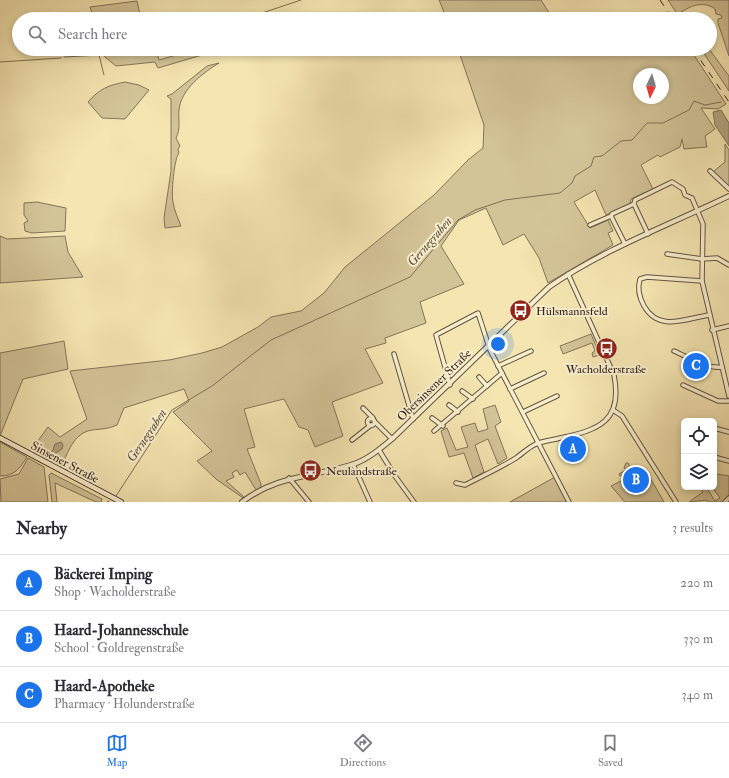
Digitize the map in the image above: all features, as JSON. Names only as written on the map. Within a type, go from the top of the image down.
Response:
[{"type":"main road","name":"Sinsener Straße","points":[[0,438],[121,502]]},
{"type":"street","points":[[710,171],[729,189]]},
{"type":"street","points":[[590,225],[634,204],[634,200],[672,182],[683,189],[686,195],[692,198],[703,224],[702,280],[712,330],[722,368],[728,384],[729,396]]},
{"type":"street","name":"Obersinsener Straße","points":[[242,502],[270,485],[288,478],[353,464],[379,450],[450,385],[549,288],[568,274],[625,244],[729,196]]},
{"type":"street","points":[[634,204],[648,234]]},
{"type":"street","points":[[611,216],[625,244]]},
{"type":"street","points":[[667,254],[702,259],[717,258],[729,265]]},
{"type":"street","points":[[456,483],[465,485],[517,457],[538,443],[591,431],[606,420],[613,410],[617,391],[614,375],[568,274]]},
{"type":"street","points":[[702,280],[647,276],[640,279],[637,288],[642,302],[649,314],[656,320],[667,323],[709,315]]},
{"type":"street","points":[[450,385],[436,335],[478,313],[488,347],[569,502]]},
{"type":"street","points":[[712,330],[729,326]]},
{"type":"street","points":[[498,366],[531,351]]},
{"type":"street","points":[[674,351],[701,363],[716,368],[722,368]]},
{"type":"street","points":[[394,354],[413,419]]},
{"type":"street","points":[[510,389],[544,373]]},
{"type":"street","points":[[434,431],[442,426],[502,374]]},
{"type":"street","points":[[479,377],[487,386]]},
{"type":"street","points":[[683,385],[718,401],[729,401]]},
{"type":"street","points":[[462,391],[473,399]]},
{"type":"street","points":[[523,412],[558,396]]},
{"type":"street","points":[[449,405],[458,412]]},
{"type":"street","points":[[363,408],[392,439]]},
{"type":"street","points":[[613,410],[622,416],[676,502]]},
{"type":"street","points":[[432,418],[442,426]]},
{"type":"street","points":[[371,425],[368,420],[374,420]]},
{"type":"street","points":[[352,440],[371,425],[374,420]]},
{"type":"street","points":[[717,429],[729,432]]},
{"type":"street","points":[[379,450],[414,502]]},
{"type":"street","points":[[717,458],[729,461]]},
{"type":"street","points":[[353,464],[370,502]]},
{"type":"street","points":[[288,478],[309,502]]},
{"type":"street","points":[[725,502],[729,498]]},
{"type":"shaded area","points":[[439,0],[541,0],[549,12],[444,12]]},
{"type":"shaded area","points":[[668,0],[729,0],[729,56],[718,23],[718,19],[722,18],[721,15],[717,14],[715,9],[711,6],[696,5],[682,12],[676,12]]},
{"type":"shaded area","points":[[137,1],[139,12],[92,12],[90,7]]},
{"type":"shaded area","points":[[158,56],[159,60],[173,56],[199,56],[158,68],[155,62],[116,66],[105,57]]},
{"type":"shaded area","points":[[460,56],[695,56],[726,104],[718,109],[701,108],[715,129],[705,136],[707,147],[684,149],[682,139],[680,147],[660,157],[658,155],[641,165],[653,189],[631,199],[630,204],[606,215],[595,190],[574,202],[590,228],[608,220],[613,231],[608,233],[613,245],[548,283],[539,258],[524,234],[503,245],[486,208],[459,220],[441,246],[464,284],[420,302],[426,323],[385,338],[386,343],[365,349],[383,383],[332,402],[343,436],[315,447],[308,430],[299,427],[284,399],[244,409],[255,447],[247,449],[261,487],[256,490],[245,472],[240,475],[237,470],[232,473],[234,477],[226,481],[244,497],[243,498],[216,479],[197,461],[212,451],[173,412],[189,401],[184,389],[124,408],[117,425],[92,430],[80,435],[69,450],[60,469],[29,453],[48,427],[60,437],[87,419],[70,371],[169,360],[202,353],[222,347],[258,327],[271,317],[301,311],[324,293],[345,267],[434,195],[468,160],[483,148],[484,125]]},
{"type":"shaded area","points":[[706,56],[714,56],[729,76],[729,91]]},
{"type":"shaded area","points":[[219,63],[194,82],[184,95],[181,102],[179,110],[179,128],[176,138],[180,146],[174,169],[172,198],[181,226],[165,228],[164,218],[171,171],[171,99],[167,96],[172,94],[207,66]]},
{"type":"shaded area","points":[[125,82],[139,85],[149,90],[125,119],[102,118],[88,102],[105,88]]},
{"type":"shaded area","points":[[721,110],[729,123],[729,146],[715,125],[713,112]]},
{"type":"shaded area","points":[[725,144],[729,150],[729,188],[713,172],[725,162]]},
{"type":"shaded area","points":[[37,202],[66,208],[65,231],[32,233],[25,231],[24,223],[28,221],[24,215],[24,203]]},
{"type":"shaded area","points":[[0,236],[7,239],[65,236],[68,252],[83,277],[0,283]]},
{"type":"shaded area","points":[[591,334],[600,355],[593,357],[592,353],[595,351],[592,343],[563,354],[560,346]]},
{"type":"shaded area","points":[[64,341],[68,369],[23,379],[0,436],[0,353]]},
{"type":"shaded area","points":[[495,405],[501,422],[495,426],[507,458],[498,464],[488,439],[475,445],[484,472],[473,478],[464,453],[449,457],[441,431],[447,428],[456,450],[468,447],[461,427],[475,423],[478,432],[488,429],[483,409]]},
{"type":"shaded area","points":[[0,442],[27,457],[16,471],[5,476],[0,476]]},
{"type":"shaded area","points":[[61,442],[63,445],[62,449],[54,454],[50,453],[55,444]]},
{"type":"shaded area","points":[[28,458],[44,467],[48,502],[1,502],[0,479],[19,474]]},
{"type":"shaded area","points":[[626,463],[628,463],[632,470],[620,476],[619,474],[626,470],[624,468]]},
{"type":"shaded area","points":[[645,469],[664,502],[625,502],[611,486]]},
{"type":"shaded area","points":[[51,473],[102,499],[101,502],[96,502],[55,483],[57,502],[52,502],[49,475]]},
{"type":"shaded area","points":[[717,474],[729,476],[729,496],[723,502],[708,502],[707,500],[689,502],[703,492],[702,490],[708,490],[715,501],[720,498],[714,490],[717,490]]},
{"type":"shaded area","points":[[555,477],[568,502],[510,502]]},
{"type":"waterway","points":[[265,12],[301,0]]},
{"type":"waterway","points":[[64,57],[82,56]]},
{"type":"waterway","points":[[99,56],[104,75]]},
{"type":"waterway","points":[[0,62],[61,58]]},
{"type":"waterway","name":"Gernegraben","points":[[116,496],[172,410],[212,386],[271,340],[410,277],[458,220],[475,210],[505,200],[560,193],[572,183],[575,176],[591,166],[594,157],[602,156],[621,141],[632,140],[647,123],[663,123],[689,110],[694,101],[705,105],[721,102]]},
{"type":"railway","points":[[660,0],[668,12]]},
{"type":"railway","points":[[698,56],[729,102]]},
{"type":"place","name":"Hülsmannsfeld","points":[[521,311]]},
{"type":"place","name":"Wacholderstraße","points":[[606,348]]},
{"type":"place","name":"Haard-Apotheke","points":[[696,366]]},
{"type":"place","name":"Bäckerei Imping","points":[[573,449]]},
{"type":"place","name":"Neulandstraße","points":[[311,471]]},
{"type":"place","name":"Haard-Johannesschule","points":[[636,480]]}]
